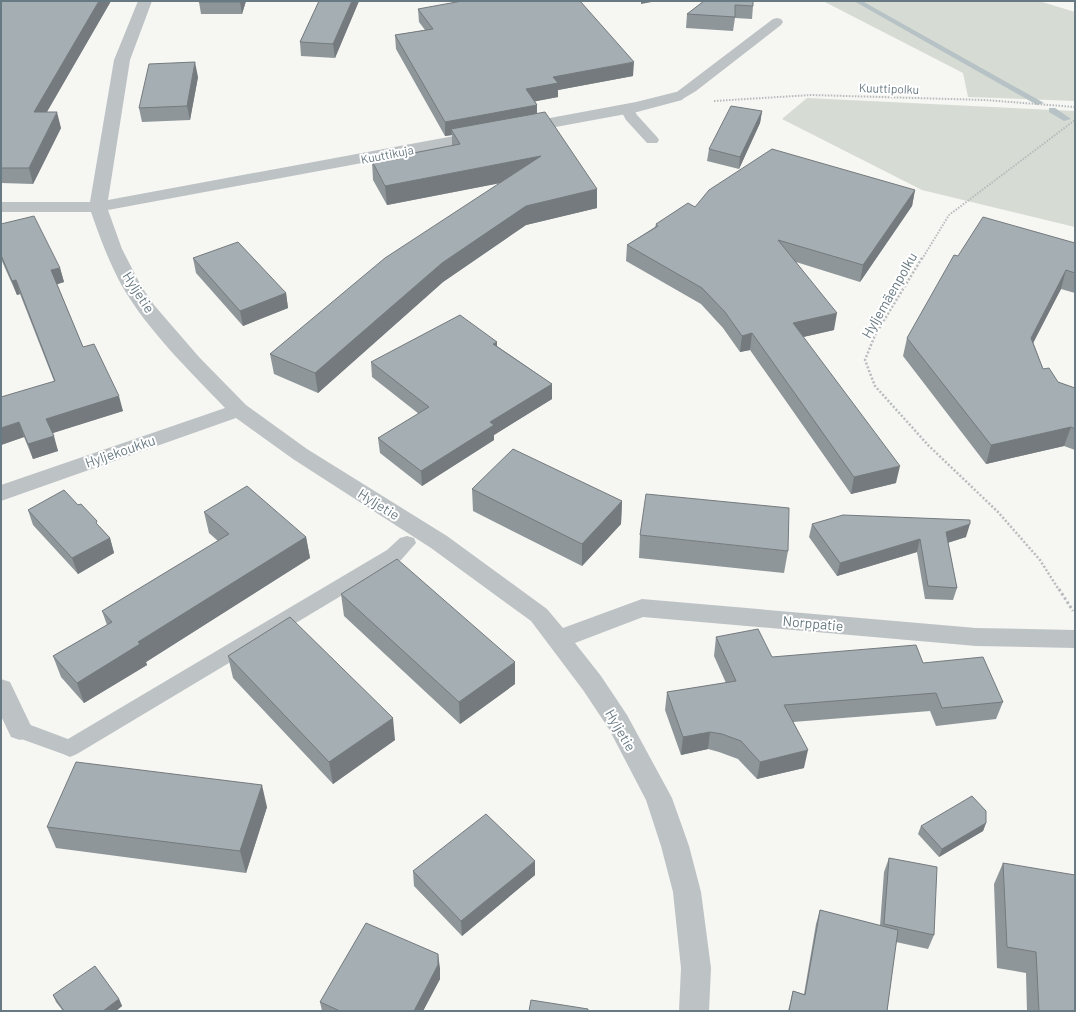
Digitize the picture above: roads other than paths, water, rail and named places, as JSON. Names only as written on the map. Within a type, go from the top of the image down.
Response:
[{"type":"street","name":"Hyljetie","points":[[145,1],[122,60],[112,113],[98,207],[113,249],[132,286],[147,309],[192,361],[239,410],[300,454],[439,542],[539,615],[592,683],[618,722],[659,798],[675,846],[687,892],[696,968],[694,1011]]},
{"type":"street","name":"Kuuttikuja","points":[[1,207],[98,207],[627,109],[676,97]]},
{"type":"street","name":"Hyljekoukku","points":[[1,492],[239,410]]},
{"type":"street","name":"Norppatie","points":[[558,640],[642,608],[976,637],[1075,639]]},
{"type":"street","points":[[1,689],[20,730]]},
{"type":"lane","points":[[676,97],[691,88],[776,22]]},
{"type":"lane","points":[[627,109],[631,117],[652,140]]},
{"type":"lane","points":[[20,730],[70,748],[394,555],[407,543]]},
{"type":"waterway","points":[[857,1],[1040,103]]},
{"type":"waterway","points":[[1052,110],[1067,119]]}]
